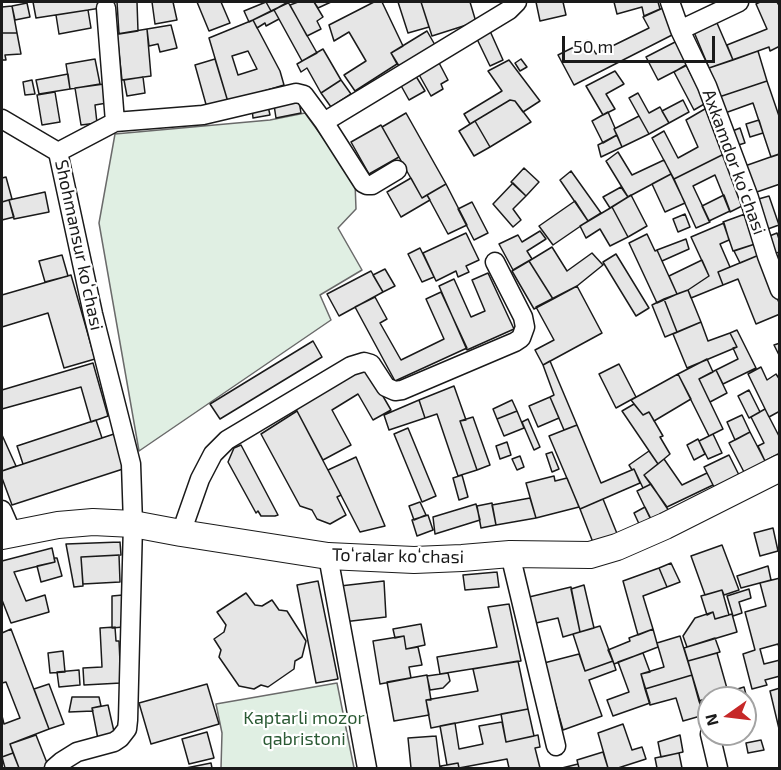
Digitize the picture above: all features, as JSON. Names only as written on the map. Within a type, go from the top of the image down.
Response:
[{"type":"street","points":[[398,170],[372,185],[363,183],[324,122],[509,10],[517,2]]},
{"type":"street","name":"Axkamdor koʻchasi","points":[[670,2],[680,30],[707,86],[749,198],[766,256],[780,291]]},
{"type":"street","points":[[680,30],[739,2]]},
{"type":"street","points":[[106,8],[115,122]]},
{"type":"street","name":"Shohmansur koʻchasi","points":[[54,768],[77,752],[114,742],[127,729],[133,524],[131,464],[93,314],[58,152],[115,122],[203,115],[296,93],[304,95],[324,122]]},
{"type":"street","points":[[2,119],[58,152]]},
{"type":"street","points":[[181,533],[200,479],[213,454],[227,440],[351,366],[364,362],[371,364],[386,387],[395,391],[402,390],[521,338],[525,327],[523,317],[495,262]]},
{"type":"street","name":"Toʻralar koʻchasi","points":[[7,535],[58,525],[93,522],[133,524],[328,556],[414,560],[510,554],[590,555],[617,547],[665,526],[780,468]]},
{"type":"street","points":[[2,510],[7,535]]},
{"type":"street","points":[[510,554],[556,746]]},
{"type":"street","points":[[328,556],[367,768]]},
{"type":"street","points":[[713,746],[718,768]]},
{"type":"green space","points":[[305,113],[355,182],[356,209],[338,228],[362,270],[320,295],[331,320],[139,451],[99,223],[115,134],[270,120]]},
{"type":"green space","name":"Kaptarli mozor qabristoni","points":[[337,683],[354,768],[221,768],[222,733],[216,704]]},
{"type":"building","points":[[33,2],[99,2],[101,8],[36,18]]},
{"type":"building","points":[[117,2],[137,2],[138,31],[119,34]]},
{"type":"building","points":[[152,2],[173,2],[177,20],[155,24]]},
{"type":"building","points":[[197,2],[221,2],[230,23],[209,31]]},
{"type":"building","points":[[266,2],[271,11],[249,22],[244,11]]},
{"type":"building","points":[[266,2],[290,2],[271,11]]},
{"type":"building","points":[[288,2],[317,53],[302,61],[274,10]]},
{"type":"building","points":[[298,2],[314,2],[323,17],[317,21],[321,29],[307,36],[290,5]]},
{"type":"building","points":[[314,2],[331,2],[318,8]]},
{"type":"building","points":[[374,2],[382,2],[403,46],[391,53],[397,64],[355,91],[344,75],[366,61],[349,32],[334,41],[329,25]]},
{"type":"building","points":[[398,2],[421,2],[429,27],[408,33]]},
{"type":"building","points":[[421,2],[470,2],[476,22],[432,36]]},
{"type":"building","points":[[536,2],[563,2],[566,15],[540,21]]},
{"type":"building","points":[[614,2],[658,2],[660,9],[644,16],[642,7],[617,14]]},
{"type":"building","points":[[777,2],[780,7],[780,46],[770,51],[769,47],[733,60],[727,45],[767,29],[756,4]]},
{"type":"building","points":[[27,3],[30,17],[15,20],[12,6]]},
{"type":"building","points":[[12,6],[17,33],[2,33],[2,7]]},
{"type":"building","points":[[663,8],[676,33],[574,85],[558,55],[588,40],[596,54],[649,28],[643,17]]},
{"type":"building","points":[[88,10],[91,28],[59,34],[56,15]]},
{"type":"building","points":[[274,10],[279,19],[257,28],[253,20]]},
{"type":"building","points":[[253,20],[280,71],[284,85],[228,102],[209,38]],"holes":[[[248,51],[257,69],[238,75],[232,56]]]},
{"type":"building","points":[[717,23],[733,60],[709,68],[694,32]]},
{"type":"building","points":[[171,25],[177,48],[160,52],[158,44],[149,46],[147,29]]},
{"type":"building","points":[[147,29],[151,76],[122,80],[117,34]]},
{"type":"building","points":[[427,31],[435,45],[399,66],[391,53]]},
{"type":"building","points":[[490,31],[503,60],[490,66],[476,37]]},
{"type":"building","points":[[2,33],[17,33],[21,54],[5,55],[6,60],[2,60]]},
{"type":"building","points":[[679,40],[691,63],[658,80],[646,57]]},
{"type":"building","points":[[323,49],[341,80],[321,93],[307,68],[301,72],[297,64]]},
{"type":"building","points":[[758,51],[767,81],[719,97],[709,68]]},
{"type":"building","points":[[95,59],[100,84],[70,89],[66,64]]},
{"type":"building","points":[[215,59],[228,102],[207,108],[195,65]]},
{"type":"building","points":[[437,59],[448,80],[441,84],[443,89],[431,96],[417,71]]},
{"type":"building","points":[[521,59],[527,67],[520,71],[515,63]]},
{"type":"building","points":[[509,60],[540,101],[523,112],[515,101],[510,100],[470,124],[464,114],[502,91],[488,71]]},
{"type":"building","points":[[686,65],[706,103],[694,110],[674,72]]},
{"type":"building","points":[[615,71],[624,84],[606,94],[615,109],[603,115],[586,86]]},
{"type":"building","points":[[414,73],[425,91],[409,100],[399,82]]},
{"type":"building","points":[[68,74],[70,89],[39,94],[36,80]]},
{"type":"building","points":[[143,77],[145,93],[127,96],[124,80]]},
{"type":"building","points":[[32,80],[35,94],[25,95],[23,82]]},
{"type":"building","points":[[341,80],[351,94],[331,107],[321,93]]},
{"type":"building","points":[[767,81],[780,119],[780,154],[771,157],[753,103],[725,113],[719,97]]},
{"type":"building","points":[[104,84],[107,103],[95,105],[97,123],[81,125],[75,88]]},
{"type":"building","points":[[55,92],[60,122],[42,125],[37,95]]},
{"type":"building","points":[[638,93],[649,113],[660,107],[669,123],[649,134],[629,98]]},
{"type":"building","points":[[510,100],[515,101],[531,122],[490,147],[475,121]]},
{"type":"building","points":[[683,100],[689,112],[669,123],[662,111]]},
{"type":"building","points":[[299,101],[301,113],[276,118],[274,105]]},
{"type":"building","points":[[268,106],[270,115],[253,118],[252,108]]},
{"type":"building","points":[[710,106],[728,152],[674,179],[652,138],[664,131],[678,158],[698,147],[686,120]]},
{"type":"building","points":[[608,112],[617,135],[603,143],[592,121]]},
{"type":"building","points":[[406,113],[446,184],[422,198],[382,127]]},
{"type":"building","points":[[639,116],[649,134],[622,147],[614,129]]},
{"type":"building","points":[[759,120],[763,133],[750,137],[746,124]]},
{"type":"building","points":[[475,121],[490,147],[474,156],[459,131]]},
{"type":"building","points":[[381,125],[399,157],[369,174],[351,142]]},
{"type":"building","points":[[740,128],[745,143],[735,146],[730,132]]},
{"type":"building","points":[[617,135],[622,147],[601,157],[598,145]]},
{"type":"building","points":[[618,152],[632,175],[664,160],[671,174],[628,197],[606,161]]},
{"type":"building","points":[[728,152],[746,204],[730,212],[715,175],[693,186],[710,222],[696,228],[674,179]]},
{"type":"building","points":[[779,154],[780,184],[751,194],[742,167]]},
{"type":"building","points":[[524,168],[539,182],[526,196],[511,182]]},
{"type":"building","points":[[571,171],[601,213],[588,221],[560,180]]},
{"type":"building","points":[[671,174],[685,203],[665,212],[652,184]]},
{"type":"building","points":[[6,177],[12,199],[2,202],[2,178]]},
{"type":"building","points":[[411,178],[422,198],[427,195],[430,200],[401,217],[387,192]]},
{"type":"building","points":[[513,183],[526,196],[513,209],[521,220],[513,227],[493,204]]},
{"type":"building","points":[[446,184],[467,225],[448,234],[427,195]]},
{"type":"building","points":[[621,187],[628,197],[610,208],[603,197]]},
{"type":"building","points":[[45,192],[49,212],[14,219],[9,200]]},
{"type":"building","points":[[631,195],[647,226],[628,237],[612,207]]},
{"type":"building","points":[[724,195],[730,211],[709,221],[702,206]]},
{"type":"building","points":[[769,196],[779,225],[765,230],[755,200]]},
{"type":"building","points":[[9,200],[14,217],[2,220],[2,202]]},
{"type":"building","points":[[575,201],[588,221],[553,245],[539,226]]},
{"type":"building","points":[[472,202],[488,233],[474,240],[458,209]]},
{"type":"building","points":[[612,207],[628,237],[610,246],[600,229],[586,238],[580,226]]},
{"type":"building","points":[[685,214],[690,227],[678,232],[673,219]]},
{"type":"building","points":[[745,214],[755,244],[733,251],[723,222]]},
{"type":"building","points":[[724,223],[729,240],[720,244],[730,267],[718,272],[723,285],[691,298],[688,290],[709,276],[691,237]]},
{"type":"building","points":[[540,231],[546,239],[527,251],[532,259],[513,270],[499,244],[518,235],[522,242]]},
{"type":"building","points":[[466,233],[479,260],[466,266],[469,272],[458,277],[456,271],[436,281],[423,253]]},
{"type":"building","points":[[777,233],[780,252],[772,254],[767,237]]},
{"type":"building","points":[[647,234],[677,294],[657,303],[629,243]]},
{"type":"building","points":[[686,239],[689,249],[662,261],[657,250]]},
{"type":"building","points":[[755,244],[759,255],[740,263],[734,251]]},
{"type":"building","points":[[552,247],[567,271],[592,253],[603,265],[577,286],[553,299],[529,261]]},
{"type":"building","points":[[420,248],[434,277],[422,282],[408,254]]},
{"type":"building","points":[[616,254],[649,308],[636,316],[603,262]]},
{"type":"building","points":[[62,255],[68,276],[45,282],[39,261]]},
{"type":"building","points":[[759,255],[780,305],[780,314],[756,324],[738,279],[723,285],[718,272]]},
{"type":"building","points":[[702,260],[709,276],[688,290],[677,294],[669,276]]},
{"type":"building","points":[[529,261],[553,299],[534,309],[512,271]]},
{"type":"building","points":[[385,269],[395,286],[383,292],[373,275]]},
{"type":"building","points":[[371,271],[383,292],[339,316],[327,294]]},
{"type":"building","points":[[488,273],[514,329],[467,350],[439,286],[454,279],[471,317],[485,311],[472,280]]},
{"type":"building","points":[[71,275],[95,359],[64,368],[48,313],[2,327],[2,295]]},
{"type":"building","points":[[577,286],[602,333],[543,365],[535,350],[554,340],[536,307]]},
{"type":"building","points":[[688,290],[701,322],[677,332],[664,299]]},
{"type":"building","points":[[441,292],[467,348],[395,381],[355,307],[375,297],[387,319],[380,323],[401,360],[444,339],[426,299]]},
{"type":"building","points":[[664,299],[677,332],[665,337],[652,305]]},
{"type":"building","points":[[701,322],[708,341],[730,333],[737,347],[687,368],[673,334]]},
{"type":"building","points":[[737,330],[756,368],[723,384],[716,370],[738,359],[733,348],[737,347],[730,333]]},
{"type":"building","points":[[313,341],[322,357],[220,419],[210,404]]},
{"type":"building","points":[[780,343],[780,357],[774,345]]},
{"type":"building","points":[[707,359],[713,372],[699,379],[723,429],[709,436],[678,374]]},
{"type":"building","points":[[550,361],[577,425],[564,430],[550,397],[554,395],[543,365]]},
{"type":"building","points":[[93,363],[108,416],[91,422],[81,387],[2,409],[2,390]]},
{"type":"building","points":[[619,364],[636,397],[616,408],[599,374]]},
{"type":"building","points":[[366,367],[391,410],[373,420],[358,394],[332,410],[351,445],[323,460],[296,409]]},
{"type":"building","points":[[761,367],[767,380],[776,374],[780,380],[780,411],[769,417],[748,374]]},
{"type":"building","points":[[716,370],[727,393],[710,402],[699,379]]},
{"type":"building","points":[[678,374],[691,399],[654,421],[649,412],[643,415],[631,400]]},
{"type":"building","points":[[454,386],[466,420],[460,421],[477,470],[458,476],[437,414],[425,418],[419,400]]},
{"type":"building","points":[[749,390],[760,412],[749,418],[738,396]]},
{"type":"building","points":[[550,397],[559,418],[538,427],[529,406]]},
{"type":"building","points":[[419,400],[425,418],[389,430],[384,415]]},
{"type":"building","points":[[512,400],[517,411],[497,419],[493,409]]},
{"type":"building","points":[[634,404],[643,415],[649,412],[663,436],[660,437],[670,454],[658,464],[622,411]]},
{"type":"building","points":[[765,409],[780,438],[780,453],[765,461],[758,446],[764,443],[751,417]]},
{"type":"building","points":[[297,411],[341,495],[337,497],[346,515],[330,524],[317,519],[312,510],[300,506],[261,434]]},
{"type":"building","points":[[517,411],[524,428],[504,436],[497,419]]},
{"type":"building","points":[[742,415],[750,432],[735,440],[727,422]]},
{"type":"building","points":[[473,417],[490,465],[477,470],[460,421]]},
{"type":"building","points":[[528,419],[540,447],[534,450],[522,422]]},
{"type":"building","points":[[96,420],[102,438],[23,464],[17,446]]},
{"type":"building","points":[[577,425],[601,483],[634,469],[640,483],[580,509],[549,436]]},
{"type":"building","points":[[408,428],[436,496],[422,502],[394,434]]},
{"type":"building","points":[[750,432],[766,463],[745,474],[729,443]]},
{"type":"building","points":[[114,434],[123,469],[12,505],[2,478],[2,471]]},
{"type":"building","points":[[713,434],[722,453],[708,459],[699,441]]},
{"type":"building","points":[[2,435],[16,466],[2,471]]},
{"type":"building","points":[[698,439],[705,454],[694,460],[687,445]]},
{"type":"building","points":[[507,442],[511,455],[500,459],[496,446]]},
{"type":"building","points":[[241,445],[278,515],[261,516],[258,511],[256,513],[228,462],[234,448]]},
{"type":"building","points":[[649,451],[658,464],[644,475],[651,484],[643,488],[634,469],[632,470],[629,465]]},
{"type":"building","points":[[552,452],[559,469],[552,472],[546,454]]},
{"type":"building","points":[[729,455],[739,475],[714,487],[704,467]]},
{"type":"building","points":[[520,456],[524,467],[517,470],[512,459]]},
{"type":"building","points":[[356,457],[385,526],[360,532],[328,470]]},
{"type":"building","points":[[664,459],[682,485],[707,473],[713,485],[667,507],[644,475]]},
{"type":"building","points":[[462,475],[468,497],[459,500],[453,478]]},
{"type":"building","points":[[554,476],[555,481],[567,478],[579,507],[536,518],[526,483]]},
{"type":"building","points":[[651,484],[669,511],[651,520],[637,491]]},
{"type":"building","points":[[530,498],[536,518],[496,525],[492,505]]},
{"type":"building","points":[[603,499],[618,536],[594,545],[580,509]]},
{"type":"building","points":[[420,502],[426,515],[414,520],[409,506]]},
{"type":"building","points":[[492,503],[496,525],[481,528],[477,506]]},
{"type":"building","points":[[476,504],[480,520],[435,534],[433,517]]},
{"type":"building","points":[[645,507],[652,521],[640,526],[634,513]]},
{"type":"building","points":[[428,515],[433,530],[417,536],[412,520]]},
{"type":"building","points":[[773,528],[778,551],[760,556],[754,533]]},
{"type":"building","points":[[120,542],[121,555],[81,557],[83,586],[74,587],[66,544]]},
{"type":"building","points":[[722,545],[739,590],[724,595],[722,590],[705,595],[691,556]]},
{"type":"building","points":[[52,548],[55,562],[14,572],[26,601],[45,595],[49,612],[11,623],[2,600],[2,561]]},
{"type":"building","points":[[119,555],[120,582],[83,584],[81,557]]},
{"type":"building","points":[[54,558],[57,558],[62,576],[41,582],[37,566],[55,562]]},
{"type":"building","points":[[671,563],[680,582],[667,587],[659,568]]},
{"type":"building","points":[[768,566],[771,580],[741,588],[737,576]]},
{"type":"building","points":[[659,568],[667,587],[643,596],[653,629],[638,635],[623,581]]},
{"type":"building","points":[[497,572],[499,587],[465,590],[463,575]]},
{"type":"building","points":[[780,578],[780,651],[778,644],[760,649],[764,664],[780,660],[780,676],[765,680],[767,685],[757,688],[751,686],[743,654],[755,650],[745,612],[766,606],[760,583]]},
{"type":"building","points":[[318,581],[338,679],[316,683],[297,585]]},
{"type":"building","points":[[384,581],[386,617],[343,622],[340,586]]},
{"type":"building","points":[[584,585],[594,628],[580,632],[571,589]]},
{"type":"building","points":[[571,587],[580,632],[563,637],[558,618],[536,623],[529,597]]},
{"type":"building","points":[[749,589],[751,598],[739,602],[742,613],[733,616],[727,596]]},
{"type":"building","points":[[722,590],[729,615],[715,619],[713,612],[707,615],[701,596]]},
{"type":"building","points":[[246,593],[255,605],[262,606],[272,600],[279,610],[287,611],[306,641],[302,657],[295,661],[294,669],[268,687],[261,685],[254,689],[239,686],[219,657],[221,650],[214,639],[224,632],[226,625],[217,612]]},
{"type":"building","points":[[123,595],[123,627],[112,628],[112,596]]},
{"type":"building","points":[[509,604],[521,661],[440,674],[437,657],[497,647],[488,607]]},
{"type":"building","points":[[713,612],[715,619],[732,614],[737,632],[687,647],[683,636],[695,618]]},
{"type":"building","points":[[421,624],[425,645],[406,649],[404,636],[395,638],[393,629]]},
{"type":"building","points":[[600,626],[613,661],[585,671],[573,634]]},
{"type":"building","points":[[115,627],[116,641],[119,641],[121,683],[84,685],[83,668],[102,667],[100,628]]},
{"type":"building","points":[[11,629],[49,729],[10,744],[13,753],[2,757],[2,716],[4,724],[20,718],[6,682],[2,683],[2,633]]},
{"type":"building","points":[[653,629],[658,647],[614,664],[608,650],[630,641],[629,638]]},
{"type":"building","points":[[404,636],[406,649],[418,647],[422,665],[409,667],[411,678],[380,684],[373,641]]},
{"type":"building","points":[[680,636],[692,675],[645,689],[641,674],[664,667],[657,643]]},
{"type":"building","points":[[715,638],[720,652],[688,661],[684,648]]},
{"type":"building","points":[[63,651],[65,672],[50,673],[48,653]]},
{"type":"building","points":[[643,653],[650,672],[641,674],[650,703],[613,716],[607,700],[629,692],[618,662]]},
{"type":"building","points":[[717,653],[726,686],[697,686],[697,694],[688,661]]},
{"type":"building","points":[[579,654],[585,671],[613,661],[616,670],[589,680],[602,716],[563,730],[544,663]]},
{"type":"building","points":[[518,661],[528,709],[431,728],[426,700],[478,691],[473,669]]},
{"type":"building","points":[[79,670],[80,685],[59,687],[57,672]]},
{"type":"building","points":[[448,673],[450,681],[443,688],[430,690],[427,676]]},
{"type":"building","points":[[427,675],[431,700],[426,700],[429,715],[394,721],[387,682]]},
{"type":"building","points":[[692,675],[697,692],[697,717],[683,721],[676,698],[650,705],[645,689]]},
{"type":"building","points":[[49,684],[64,724],[49,729],[34,689]]},
{"type":"building","points":[[207,684],[219,724],[151,744],[139,703]]},
{"type":"building","points":[[780,688],[780,733],[770,691]]},
{"type":"building","points":[[72,697],[99,697],[101,706],[92,708],[93,711],[69,712]]},
{"type":"building","points":[[108,705],[115,736],[98,739],[92,708]]},
{"type":"building","points":[[528,709],[534,736],[506,742],[501,714]]},
{"type":"building","points":[[502,722],[506,742],[538,735],[540,747],[535,748],[540,768],[509,768],[507,759],[459,768],[458,763],[447,765],[440,726],[455,723],[459,749],[483,744],[479,726]]},
{"type":"building","points":[[623,724],[632,750],[642,747],[646,759],[618,768],[608,768],[598,733]]},
{"type":"building","points":[[207,732],[214,758],[189,764],[182,739]]},
{"type":"building","points":[[36,735],[49,768],[19,768],[10,744]]},
{"type":"building","points":[[680,735],[683,752],[661,757],[658,742]]},
{"type":"building","points":[[436,736],[440,768],[411,768],[408,738]]},
{"type":"building","points":[[761,740],[764,750],[748,753],[747,746],[757,746],[757,741]]},
{"type":"building","points":[[603,752],[608,768],[579,768],[577,760]]},
{"type":"building","points":[[13,753],[19,768],[5,768],[2,757]]},
{"type":"building","points":[[679,753],[682,768],[657,768],[655,758]]},
{"type":"building","points":[[211,763],[212,768],[186,768]]},
{"type":"building","points":[[458,763],[459,768],[442,768],[441,766]]},
{"type":"building","points":[[578,764],[579,768],[562,768]]}]
